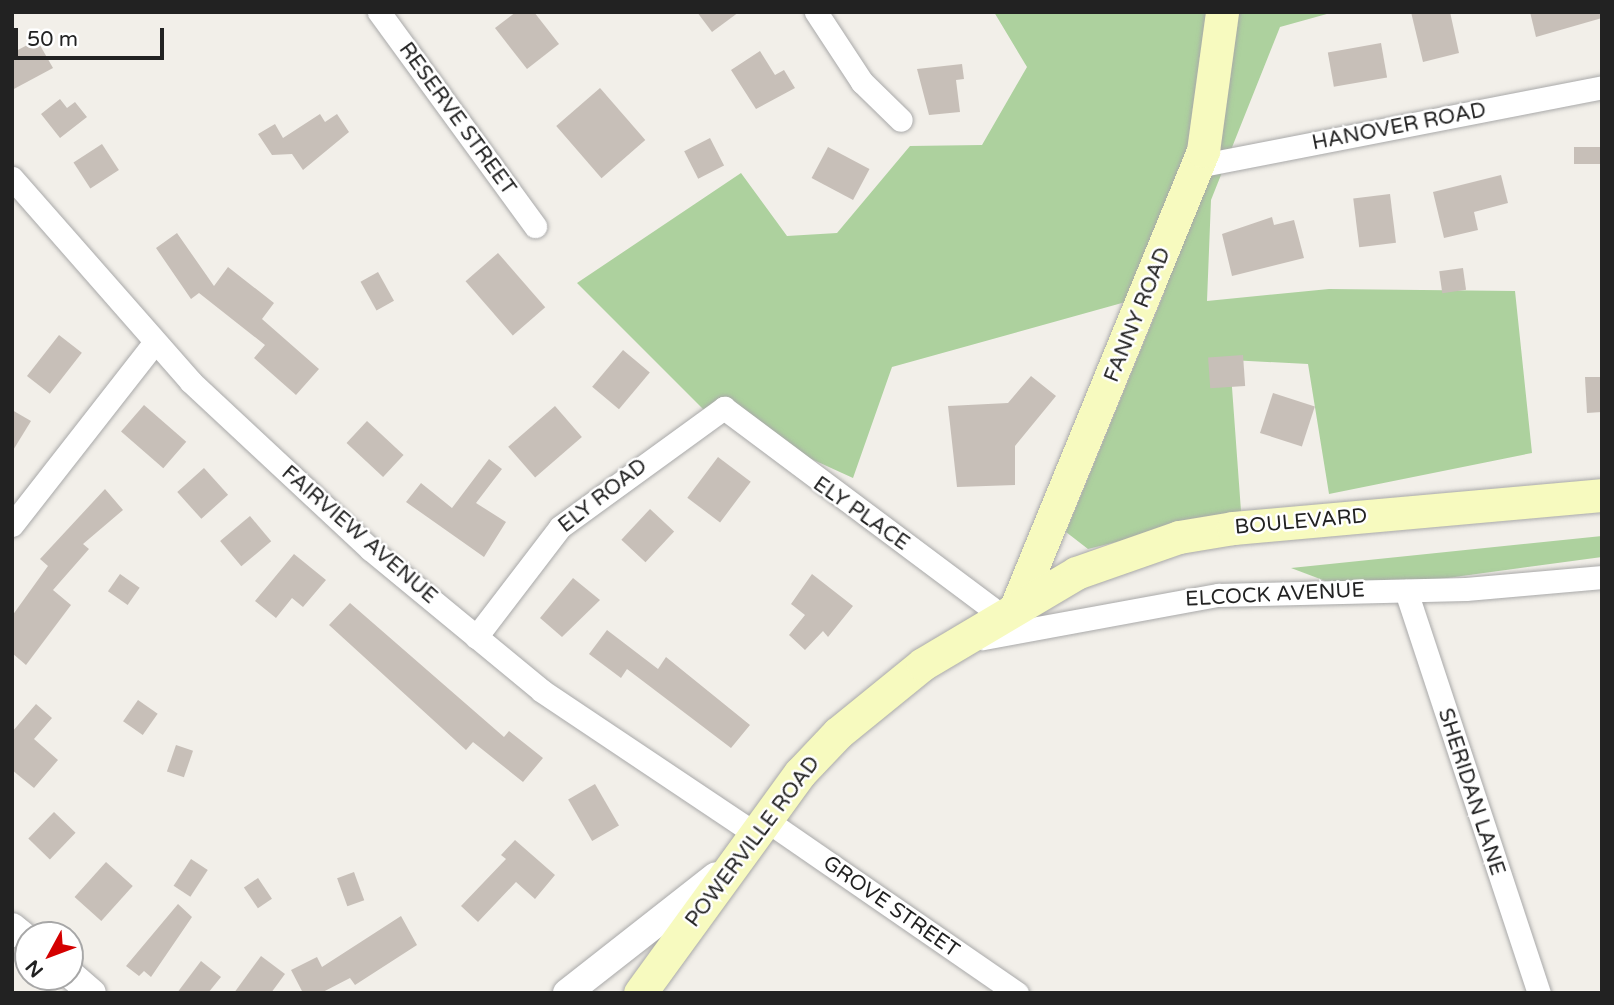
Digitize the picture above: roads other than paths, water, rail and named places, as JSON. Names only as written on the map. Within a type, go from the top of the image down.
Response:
[{"type":"main road","name":"FANNY ROAD","points":[[1008,611],[1197,166],[1222,12]]},
{"type":"main road","name":"BOULEVARD","points":[[1008,611],[1101,563],[1179,537],[1602,495]]},
{"type":"main road","name":"POWERVILLE ROAD","points":[[640,993],[754,836],[838,733],[952,645],[1008,611]]},
{"type":"street","name":"RESERVE STREET","points":[[379,12],[535,226]]},
{"type":"street","points":[[816,12],[862,82],[901,120]]},
{"type":"street","name":"HANOVER ROAD","points":[[1197,166],[1602,87]]},
{"type":"street","name":"FAIRVIEW AVENUE","points":[[12,178],[155,342],[370,549],[542,691],[754,836]]},
{"type":"street","points":[[12,525],[155,342]]},
{"type":"street","name":"ELY PLACE","points":[[724,408],[1008,611]]},
{"type":"street","name":"ELY ROAD","points":[[476,636],[560,527],[724,408]]},
{"type":"street","name":"ELCOCK AVENUE","points":[[952,645],[1128,607],[1218,595],[1406,591],[1602,577]]},
{"type":"street","name":"SHERIDAN LANE","points":[[1406,591],[1539,993]]},
{"type":"street","points":[[567,993],[754,836]]},
{"type":"street","name":"GROVE STREET","points":[[754,836],[1017,993]]}]
